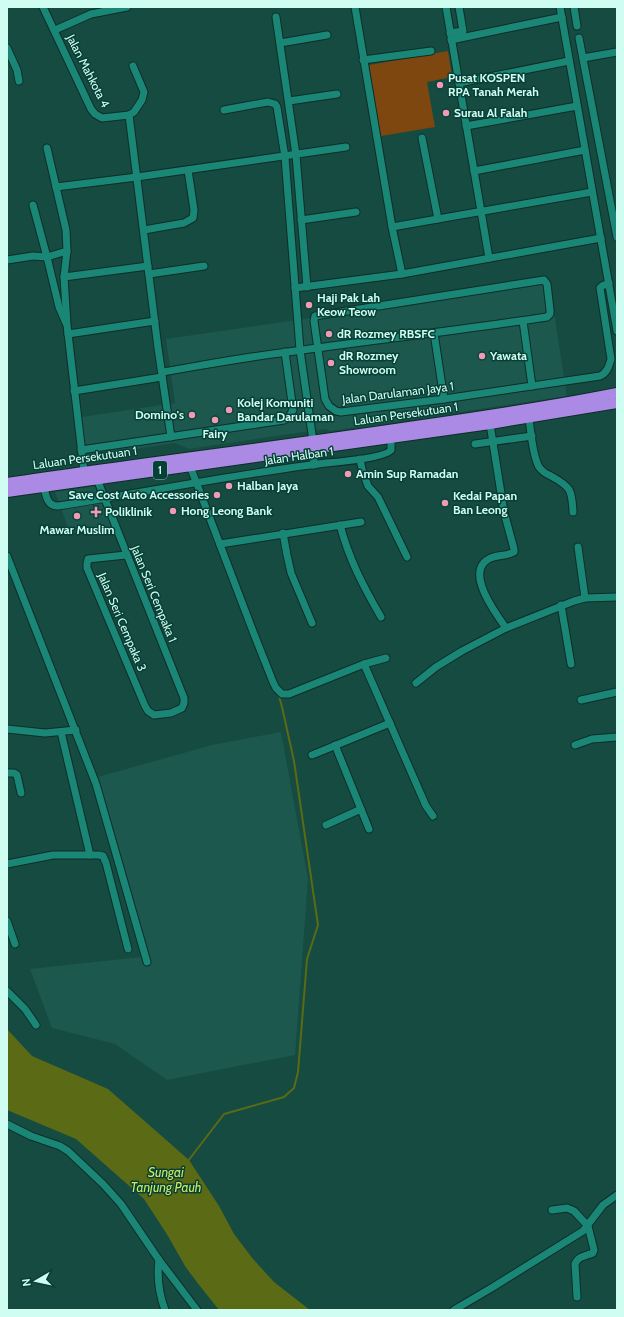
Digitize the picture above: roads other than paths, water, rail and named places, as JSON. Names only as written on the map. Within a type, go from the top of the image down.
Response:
[{"type":"highway","name":"Laluan Persekutuan 1","points":[[7,492],[190,466],[617,393]]},
{"type":"highway","name":"Laluan Persekutuan 1","points":[[7,483],[84,471],[314,445],[391,438],[529,418],[617,403]]},
{"type":"street","name":"Jalan Mahkota 4","points":[[43,7],[91,109],[95,114],[102,118],[129,115]]},
{"type":"street","points":[[55,30],[91,14],[127,7]]},
{"type":"street","points":[[354,7],[392,226],[402,274]]},
{"type":"street","points":[[446,7],[489,258]]},
{"type":"street","points":[[451,36],[463,30],[459,7]]},
{"type":"street","points":[[560,7],[609,284],[614,294],[617,330]]},
{"type":"street","points":[[574,7],[578,26]]},
{"type":"street","points":[[276,16],[296,155],[307,287]]},
{"type":"street","points":[[451,36],[562,17]]},
{"type":"street","points":[[280,43],[327,35]]},
{"type":"street","points":[[580,38],[617,237]]},
{"type":"street","points":[[7,48],[17,70],[19,81]]},
{"type":"street","points":[[363,60],[431,51]]},
{"type":"street","points":[[583,58],[617,52]]},
{"type":"street","points":[[459,83],[569,61]]},
{"type":"street","points":[[133,66],[144,92],[139,107],[129,115],[171,437]]},
{"type":"street","points":[[289,101],[337,94]]},
{"type":"street","points":[[224,110],[268,102],[275,104],[277,107],[285,157],[300,350],[314,445],[314,465]]},
{"type":"street","points":[[466,126],[577,106]]},
{"type":"street","points":[[422,138],[438,219]]},
{"type":"street","points":[[56,187],[137,178],[346,147]]},
{"type":"street","points":[[46,148],[66,230],[67,251],[64,277],[67,325],[84,471]]},
{"type":"street","points":[[474,171],[585,150]]},
{"type":"street","points":[[144,230],[184,223],[193,218],[194,210],[188,170]]},
{"type":"street","points":[[392,226],[592,192]]},
{"type":"street","points":[[33,205],[47,257],[58,307],[67,325]]},
{"type":"street","points":[[301,220],[356,212]]},
{"type":"street","points":[[295,288],[402,274],[601,238]]},
{"type":"street","points":[[7,260],[34,256],[47,257],[67,251]]},
{"type":"street","points":[[64,277],[148,266]]},
{"type":"street","points":[[149,274],[204,266]]},
{"type":"street","name":"Jalan Darulaman Jaya 1","points":[[523,321],[547,317],[550,314],[547,284],[544,280],[315,316],[314,321],[326,403],[336,411],[341,412],[444,399],[602,375],[608,369],[610,364],[613,347],[600,288],[609,284]]},
{"type":"street","points":[[68,334],[155,321]]},
{"type":"street","points":[[74,391],[286,352],[523,321],[532,386]]},
{"type":"street","points":[[434,333],[444,399]]},
{"type":"street","points":[[81,450],[284,420],[289,417],[293,410],[286,352]]},
{"type":"street","points":[[529,418],[535,455],[539,466],[547,474],[561,482],[569,489],[572,494],[573,512]]},
{"type":"street","points":[[490,424],[504,512],[514,552],[511,554],[492,557],[487,560],[482,564],[480,576],[481,583],[488,599],[494,611],[506,628]]},
{"type":"street","points":[[475,444],[532,436]]},
{"type":"street","name":"Jalan Halban 1","points":[[44,487],[48,501],[54,506],[104,499],[386,454],[390,452],[392,447],[391,438]]},
{"type":"street","points":[[360,459],[368,486],[378,497],[407,557]]},
{"type":"street","points":[[190,466],[270,675],[276,688],[282,694],[289,694],[364,664],[386,658]]},
{"type":"street","name":"Jalan Seri Cempaka 1","points":[[97,479],[184,698],[182,708],[171,713],[154,715],[148,711],[145,706]]},
{"type":"street","points":[[220,544],[361,522]]},
{"type":"street","points":[[340,525],[346,546],[356,571],[381,616]]},
{"type":"street","points":[[283,533],[291,572],[312,623]]},
{"type":"street","points":[[578,546],[585,598]]},
{"type":"street","name":"Jalan Seri Cempaka 3","points":[[126,554],[88,559],[87,568],[145,706]]},
{"type":"street","points":[[7,556],[96,784],[147,962]]},
{"type":"street","points":[[416,683],[436,667],[462,651],[506,628],[561,605],[585,598],[617,597]]},
{"type":"street","points":[[561,605],[571,664]]},
{"type":"street","points":[[364,664],[426,806],[432,816]]},
{"type":"street","points":[[581,700],[617,692]]},
{"type":"street","points":[[312,755],[390,722]]},
{"type":"street","points":[[7,729],[44,732],[76,730]]},
{"type":"street","points":[[61,732],[90,855]]},
{"type":"street","points":[[575,745],[592,739],[617,737]]},
{"type":"street","points":[[336,745],[369,829]]},
{"type":"street","points":[[7,773],[14,773],[17,775],[21,793]]},
{"type":"street","points":[[326,825],[361,809]]},
{"type":"street","points":[[7,864],[53,855],[103,856],[128,949]]},
{"type":"street","points":[[7,921],[15,944]]},
{"type":"street","points":[[7,991],[25,1009],[36,1025]]},
{"type":"street","points":[[7,1124],[60,1146],[68,1151],[113,1194],[196,1310]]},
{"type":"street","points":[[454,1310],[575,1236],[588,1226],[603,1205],[617,1195]]},
{"type":"street","points":[[552,1210],[562,1208],[570,1209],[588,1226],[594,1250],[593,1253],[579,1258],[576,1262],[577,1297]]},
{"type":"street","points":[[160,1260],[158,1271],[159,1290],[165,1310]]},
{"type":"water","name":"Sungai Tanjung Pauh","points":[[7,1029],[32,1056],[108,1089],[189,1160],[219,1206],[234,1234],[253,1259],[274,1282],[310,1310],[219,1310],[185,1266],[144,1199],[76,1139],[7,1110]]},
{"type":"waterway","points":[[188,1161],[224,1114],[284,1097],[294,1088],[298,1072],[307,959],[318,925],[294,761],[279,696]]},
{"type":"place","name":"Pusat KOSPEN RPA Tanah Merah","points":[[440,85]]},
{"type":"place","name":"Surau Al Falah","points":[[446,113]]},
{"type":"place","name":"Haji Pak Lah Keow Teow","points":[[309,305]]},
{"type":"place","name":"dR Rozmey RBSFC","points":[[329,334]]},
{"type":"place","name":"Yawata","points":[[482,356]]},
{"type":"place","name":"dR Rozmey Showroom","points":[[331,363]]},
{"type":"place","name":"Kolej Komuniti Bandar Darulaman","points":[[229,410]]},
{"type":"place","name":"Domino's","points":[[192,415]]},
{"type":"place","name":"Fairy","points":[[215,420]]},
{"type":"place","name":"Amin Sup Ramadan","points":[[348,474]]},
{"type":"place","name":"Halban Jaya","points":[[229,486]]},
{"type":"place","name":"Save Cost Auto Accessories","points":[[217,495]]},
{"type":"place","name":"Kedai Papan Ban Leong","points":[[445,503]]},
{"type":"place","name":"Hong Leong Bank","points":[[173,511]]},
{"type":"place","name":"Poliklinik","points":[[96,512]]},
{"type":"place","name":"Mawar Muslim","points":[[77,516]]}]
